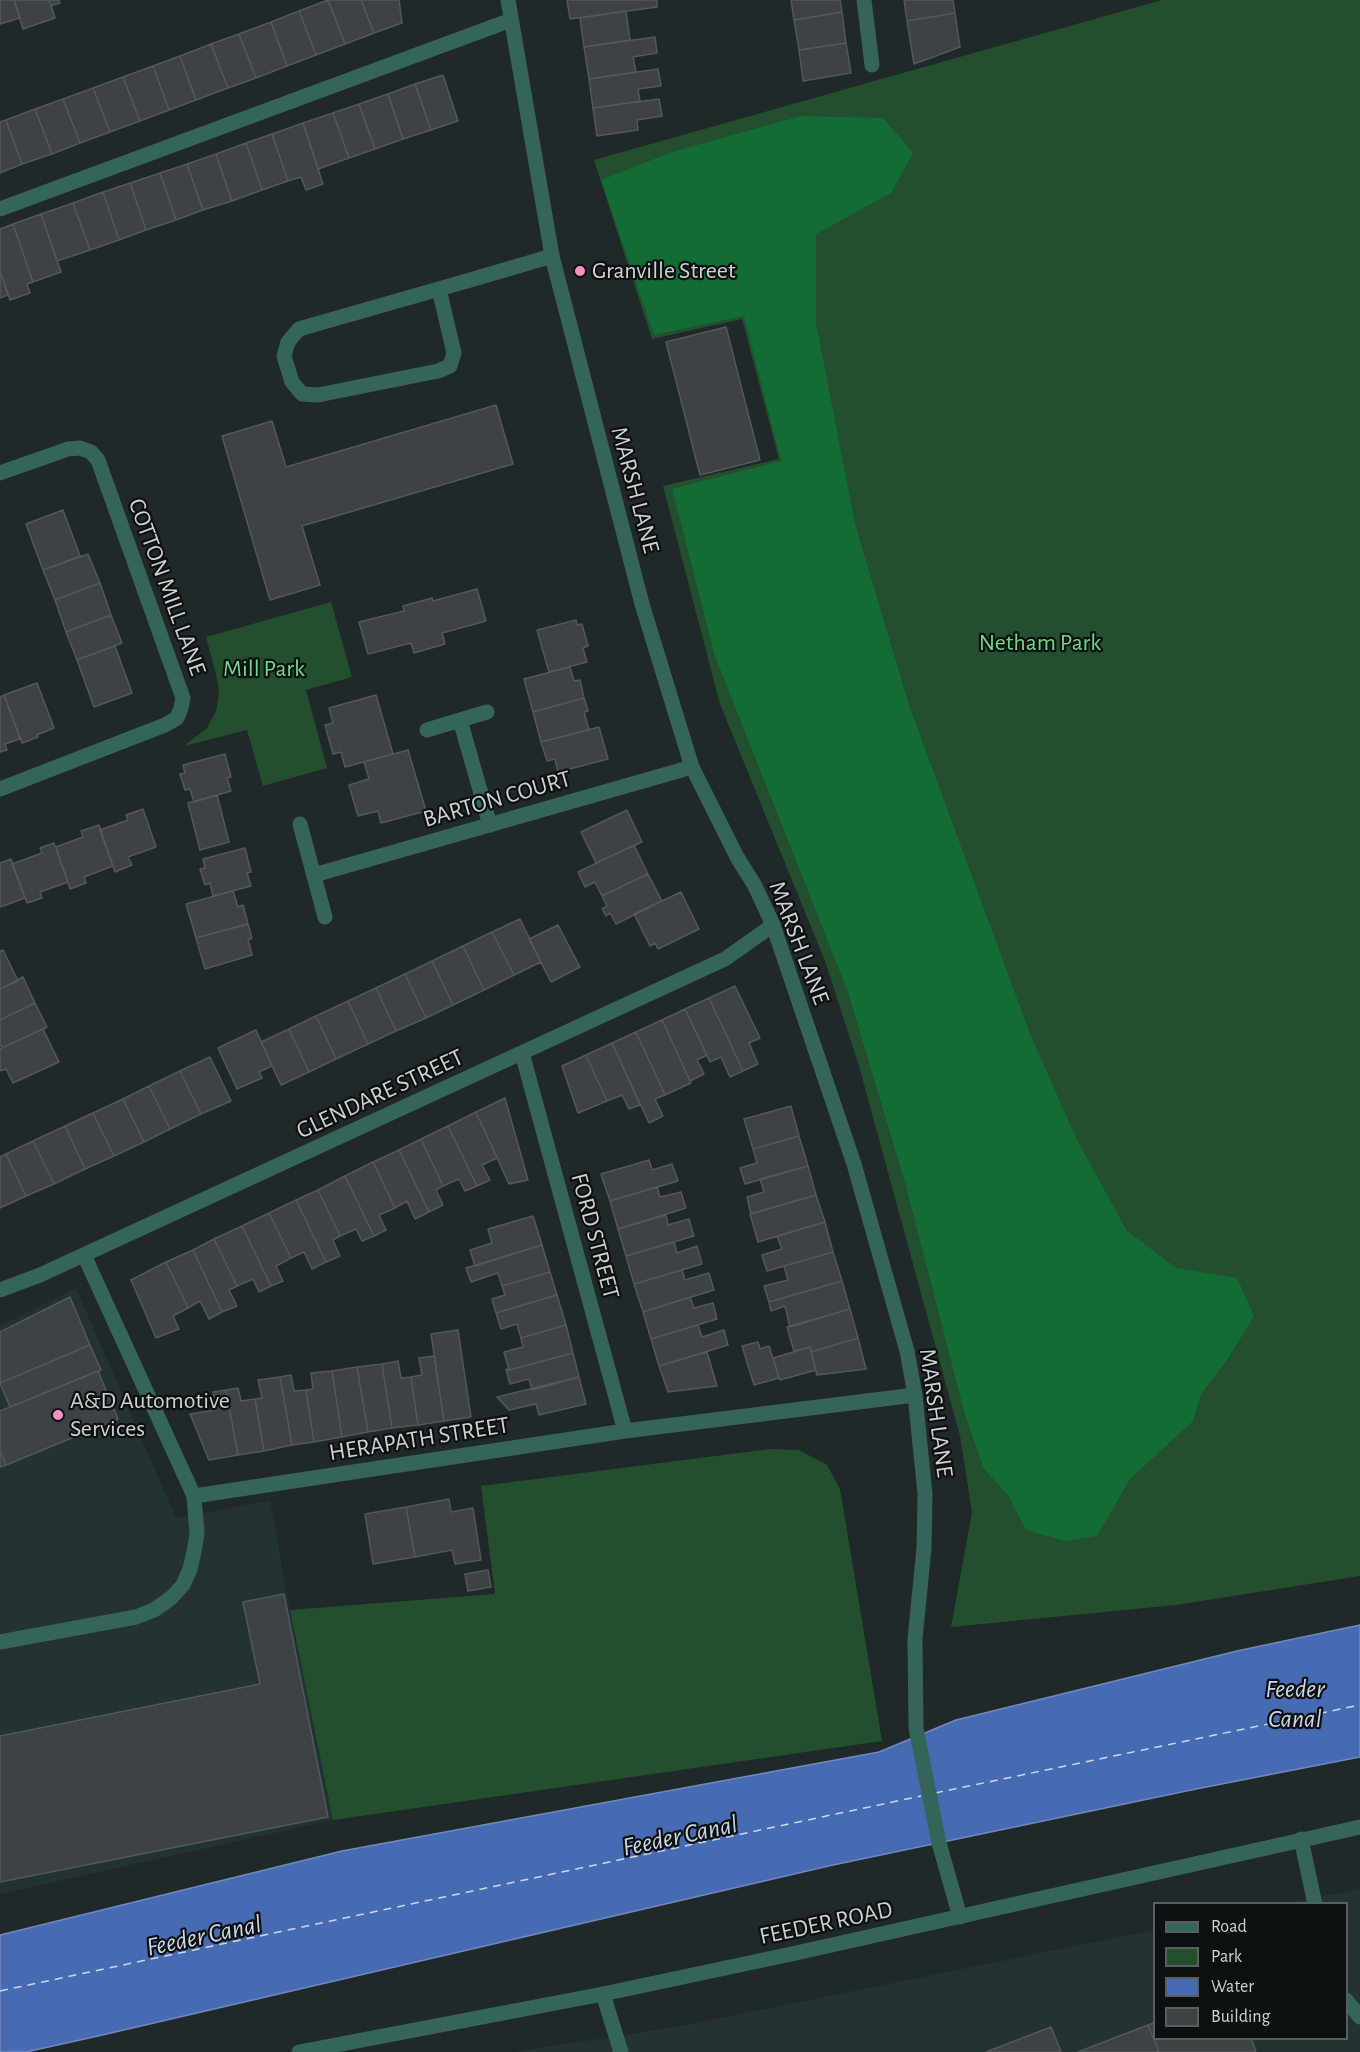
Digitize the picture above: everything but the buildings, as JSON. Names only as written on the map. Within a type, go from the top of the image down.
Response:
[{"type":"street","name":"MARSH LANE","points":[[508,0],[552,256],[642,604],[692,766],[773,925],[854,1164],[907,1351],[915,1395],[925,1494],[924,1548],[915,1639],[916,1728],[939,1842],[960,1917]]},
{"type":"street","points":[[864,0],[872,65]]},
{"type":"street","points":[[0,209],[511,20]]},
{"type":"street","points":[[439,289],[454,353],[450,366],[438,371],[318,395],[302,394],[292,382],[284,356],[288,342],[299,329],[552,256]]},
{"type":"street","name":"COTTON MILL LANE","points":[[0,473],[68,448],[80,448],[91,452],[98,460],[183,698],[182,708],[177,718],[165,725],[0,789]]},
{"type":"street","points":[[427,729],[487,712]]},
{"type":"street","points":[[460,720],[490,825]]},
{"type":"street","name":"BARTON COURT","points":[[314,875],[692,766]]},
{"type":"street","points":[[300,824],[325,917]]},
{"type":"street","name":"GLENDARE STREET","points":[[0,1290],[84,1255],[725,959],[773,925]]},
{"type":"street","name":"FORD STREET","points":[[522,1053],[625,1431]]},
{"type":"street","points":[[0,1642],[136,1617],[154,1610],[171,1598],[183,1585],[190,1569],[197,1534],[194,1496],[84,1255]]},
{"type":"street","name":"HERAPATH STREET","points":[[194,1496],[625,1431],[915,1395]]},
{"type":"street","name":"FEEDER ROAD","points":[[299,2052],[603,1994],[1360,1827]]},
{"type":"street","points":[[1301,1839],[1315,1902]]},
{"type":"street","points":[[603,1994],[621,2052]]},
{"type":"street","points":[[1348,2001],[1360,2017]]},
{"type":"shaded area","points":[[76,1288],[176,1518],[270,1501],[333,1820],[0,1894],[0,1326]]},
{"type":"shaded area","points":[[1360,1889],[1360,2052],[514,2052],[676,2027],[1153,1930],[1153,2040],[1348,2040],[1348,1902],[1291,1902]]},
{"type":"green space","name":"Netham Park","points":[[1162,0],[1360,0],[1360,1576],[1176,1605],[951,1627],[972,1512],[960,1436],[859,1066],[825,961],[720,704],[663,486],[779,459],[742,319],[652,339],[594,160]]},
{"type":"green space","points":[[801,116],[883,118],[913,153],[891,193],[816,234],[816,323],[855,524],[909,705],[1030,1034],[1077,1140],[1127,1231],[1176,1268],[1237,1278],[1254,1316],[1227,1360],[1201,1394],[1193,1421],[1130,1479],[1097,1536],[1065,1541],[1026,1530],[1008,1495],[984,1469],[965,1415],[906,1186],[848,992],[715,656],[672,489],[781,461],[744,316],[654,335],[601,180],[672,152]]},
{"type":"green space","name":"Mill Park","points":[[331,602],[352,677],[306,690],[327,768],[263,786],[247,730],[184,746],[207,728],[216,711],[219,694],[217,678],[206,637]]},
{"type":"green space","points":[[770,1449],[799,1450],[827,1465],[840,1489],[882,1741],[333,1820],[290,1610],[495,1594],[481,1486]]},
{"type":"water","name":"Feeder Canal","points":[[1360,1625],[1360,1757],[833,1865],[98,2036],[26,2052],[0,2052],[0,1935],[342,1851],[879,1752],[956,1720],[1237,1651]]},
{"type":"ferry route","points":[[935,1793],[1360,1705]]},
{"type":"ferry route","points":[[0,1991],[921,1796]]},
{"type":"place","name":"Granville Street","points":[[580,271]]},
{"type":"place","name":"A&D Automotive Services","points":[[58,1415]]}]
